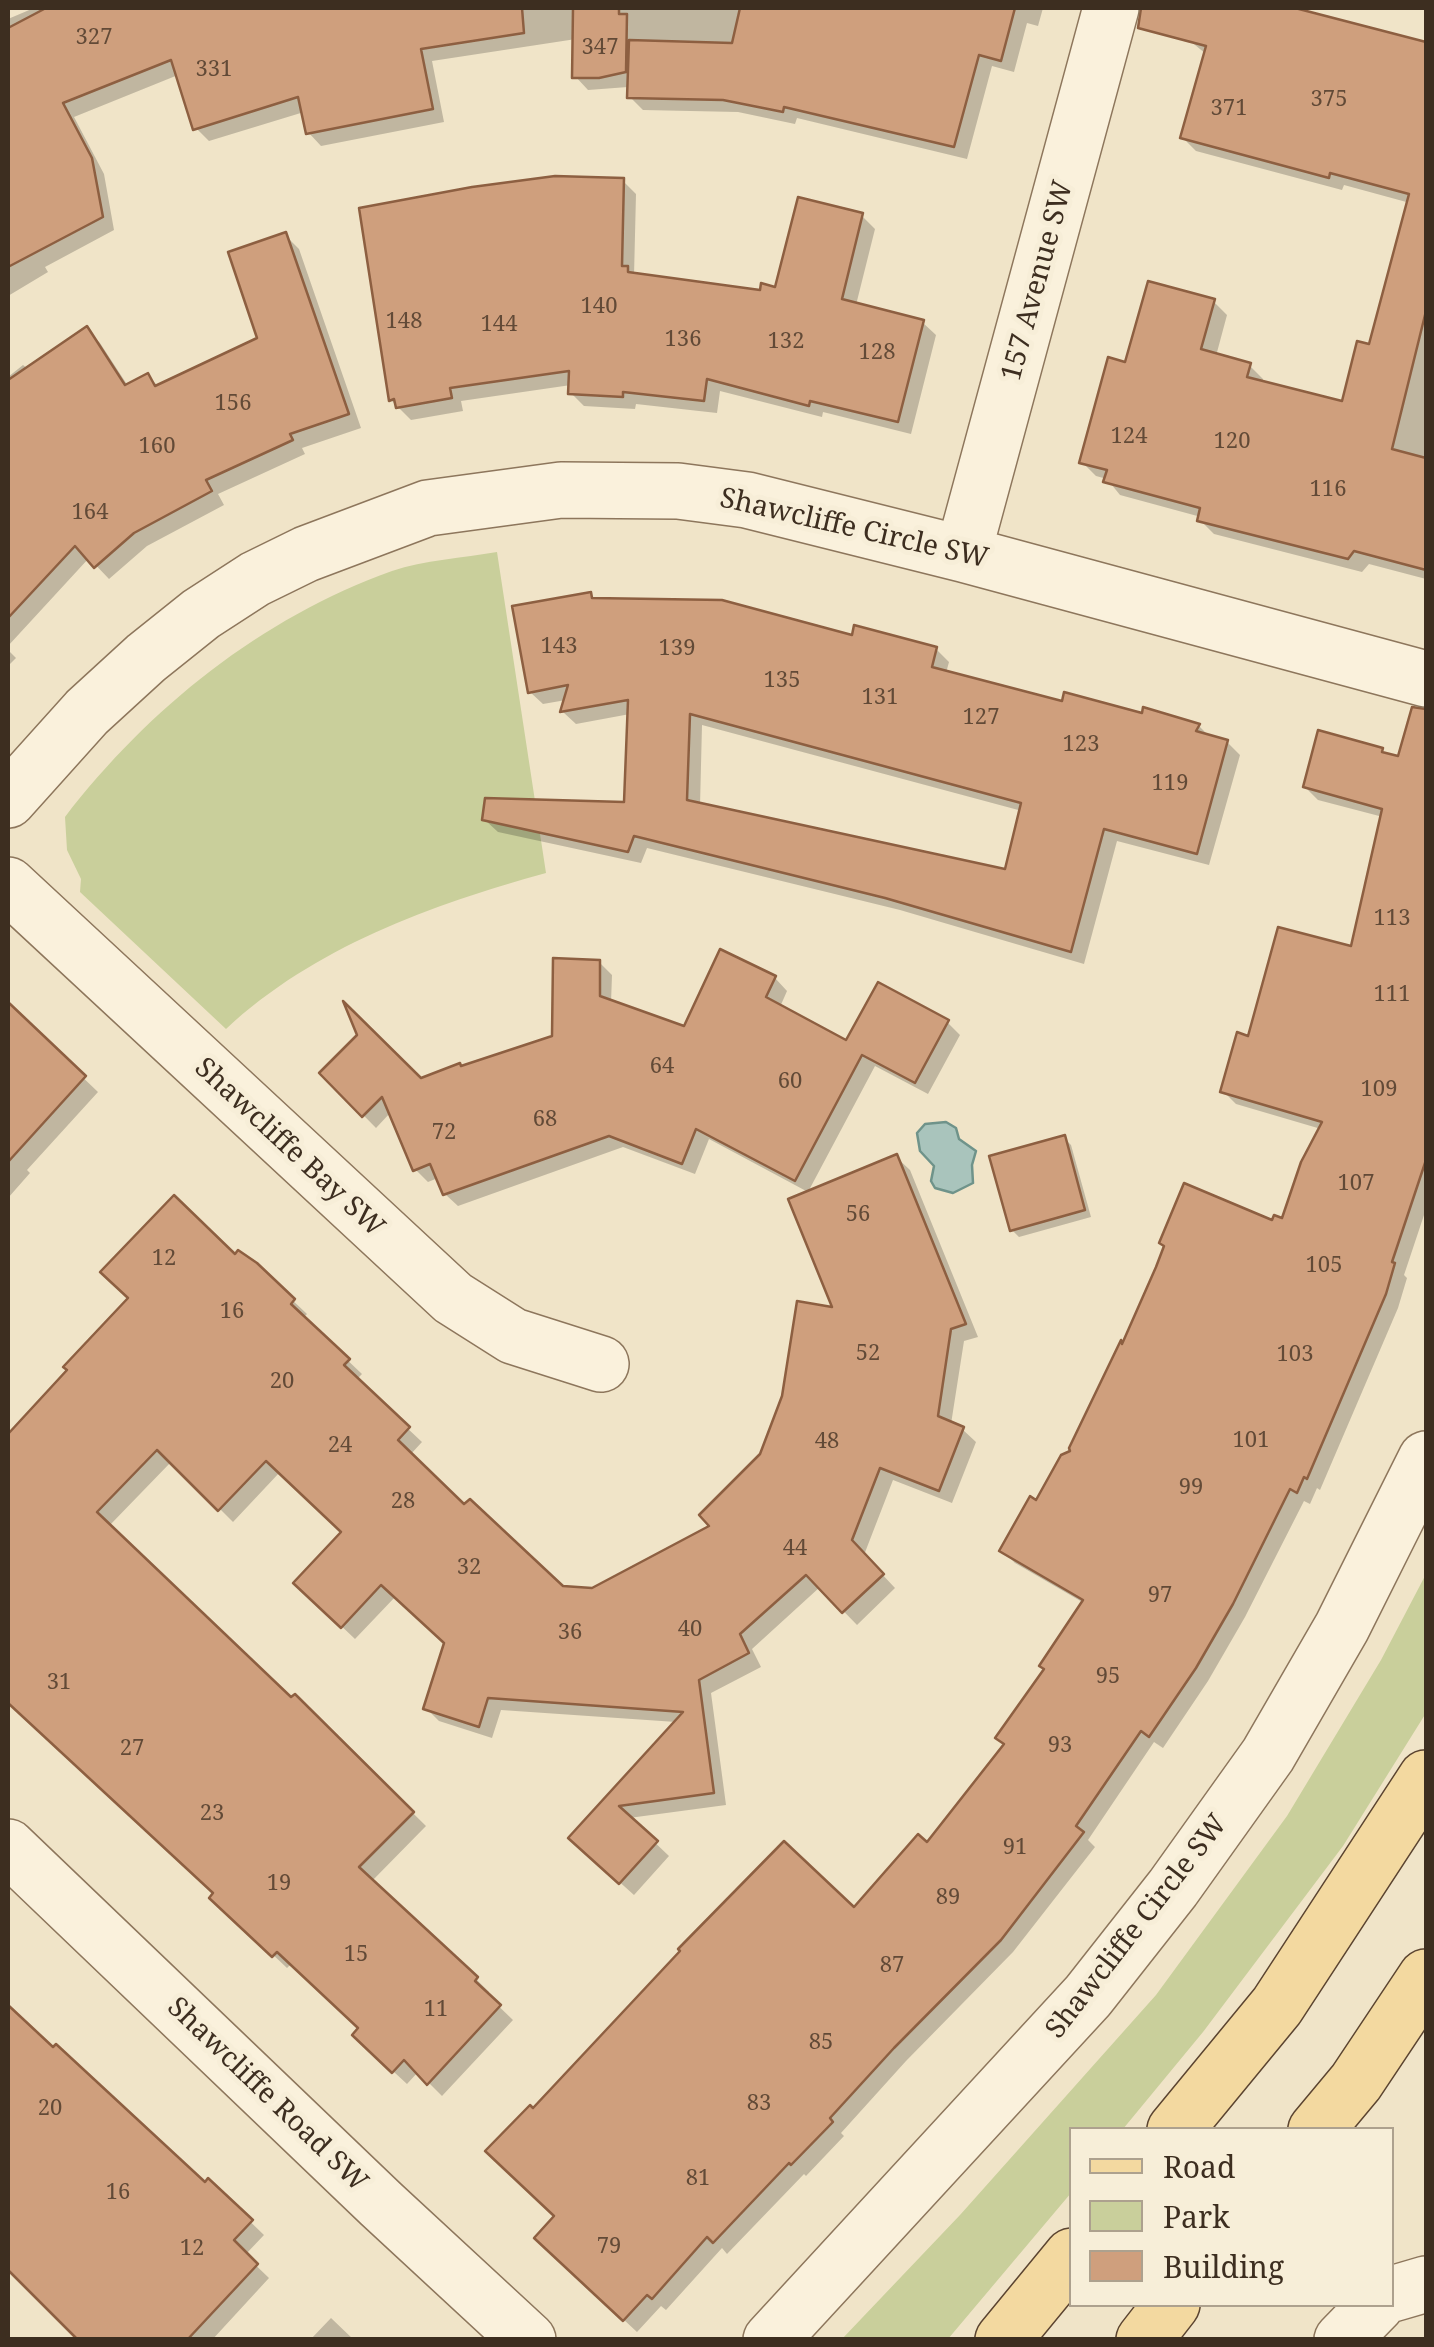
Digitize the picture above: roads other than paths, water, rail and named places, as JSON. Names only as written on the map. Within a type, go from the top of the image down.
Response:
[{"type":"main road","points":[[1177,2127],[1277,2006],[1426,1778]]},
{"type":"main road","points":[[1318,2127],[1356,2082],[1426,1977]]},
{"type":"main road","points":[[1003,2340],[1069,2260]]},
{"type":"main road","points":[[1144,2340],[1170,2307]]},
{"type":"street","name":"157 Avenue SW","points":[[963,554],[1111,8]]},
{"type":"street","name":"Shawcliffe Circle SW","points":[[8,800],[88,712],[146,658],[201,614],[255,579],[306,554],[428,508],[561,490],[678,491],[747,500],[1426,679]]},
{"type":"street","name":"Shawcliffe Bay SW","points":[[8,885],[452,1298],[514,1336],[601,1364]]},
{"type":"street","name":"Shawcliffe Circle SW","points":[[771,2340],[1088,1996],[1173,1888],[1268,1754],[1342,1627],[1426,1459]]},
{"type":"street","name":"Shawcliffe Road SW","points":[[8,1847],[528,2340]]},
{"type":"street","points":[[1394,2293],[1426,2284]]},
{"type":"street","points":[[1342,2340],[1374,2307]]},
{"type":"water","points":[[946,1122],[956,1128],[959,1139],[976,1151],[973,1183],[953,1193],[935,1188],[931,1181],[934,1166],[920,1151],[917,1133],[925,1124]]}]
